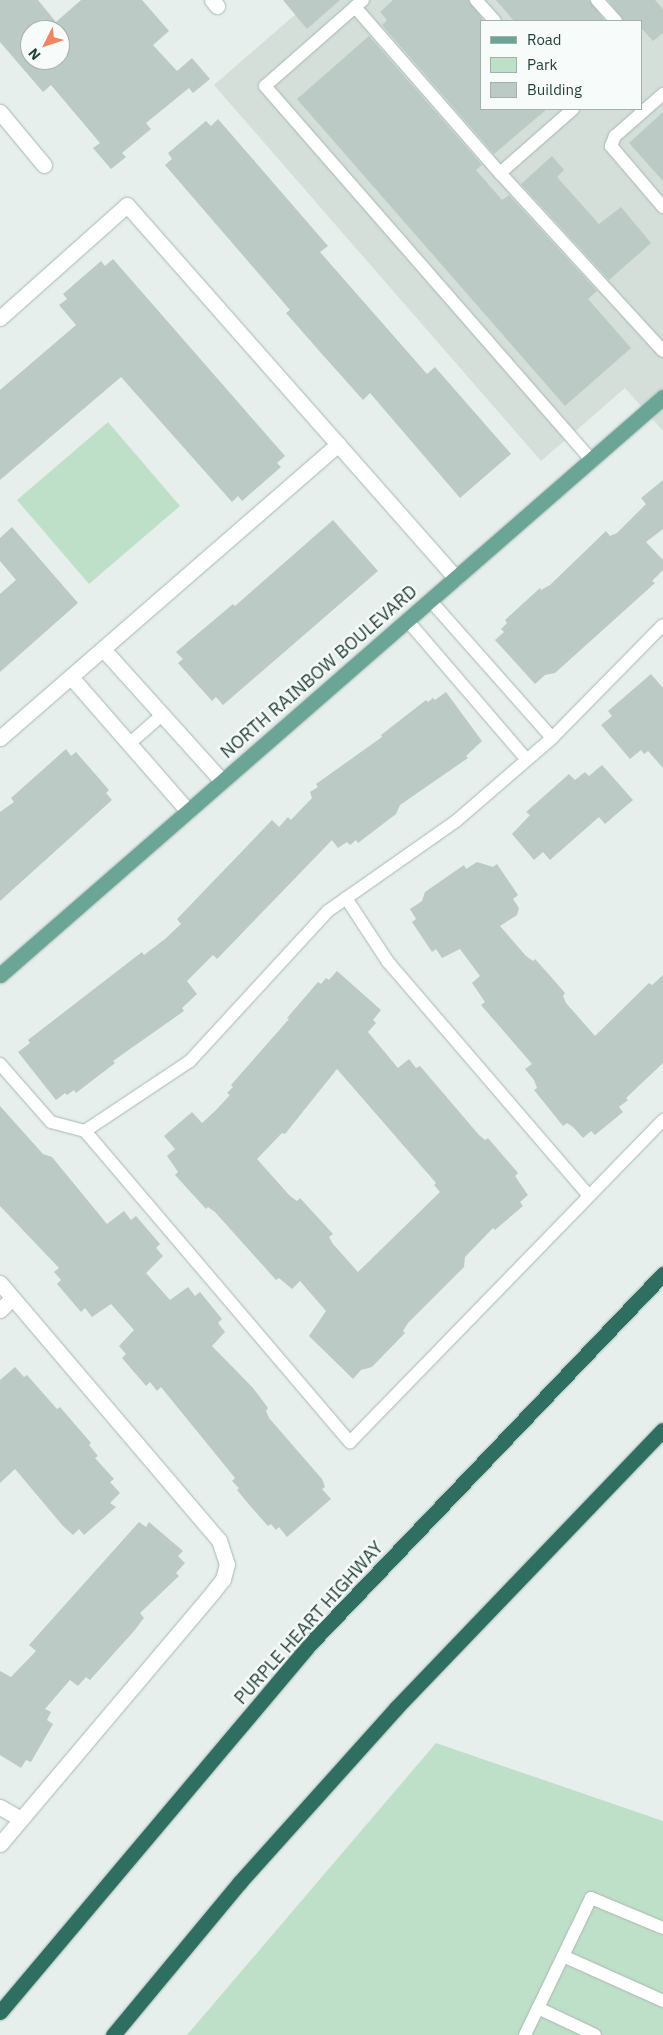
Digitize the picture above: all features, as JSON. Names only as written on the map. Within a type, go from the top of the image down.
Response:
[{"type":"highway","name":"PURPLE HEART HIGHWAY","points":[[0,2012],[307,1648],[663,1274]]},
{"type":"highway","points":[[113,2035],[240,1882],[396,1708],[663,1430]]},
{"type":"main road","name":"NORTH RAINBOW BOULEVARD","points":[[0,975],[663,397]]},
{"type":"street","points":[[0,112],[44,165]]},
{"type":"street","points":[[0,318],[128,205],[456,578]]},
{"type":"street","points":[[0,738],[338,444]]},
{"type":"street","points":[[103,649],[222,782]]},
{"type":"street","points":[[71,677],[188,811]]},
{"type":"street","points":[[0,1283],[11,1299],[220,1540],[227,1564],[223,1579],[214,1592],[0,1844]]},
{"type":"street","points":[[0,1310],[11,1299]]},
{"type":"street","points":[[0,1807],[21,1819]]},
{"type":"lane","points":[[476,0],[494,20]]},
{"type":"lane","points":[[597,0],[615,20]]},
{"type":"lane","points":[[591,460],[265,86],[359,4],[500,173],[663,351]]},
{"type":"lane","points":[[663,94],[615,136],[611,146],[663,207]]},
{"type":"lane","points":[[500,173],[571,110]]},
{"type":"lane","points":[[430,600],[552,738]]},
{"type":"lane","points":[[407,620],[526,759]]},
{"type":"lane","points":[[85,1131],[190,1061],[328,911],[456,820],[552,738],[663,625]]},
{"type":"lane","points":[[130,743],[162,715]]},
{"type":"lane","points":[[346,898],[388,962],[589,1196]]},
{"type":"lane","points":[[0,1064],[51,1122],[85,1131],[350,1442],[663,1120]]},
{"type":"lane","points":[[524,2035],[591,1898],[663,1928]]},
{"type":"lane","points":[[563,1956],[663,2001]]},
{"type":"lane","points":[[538,2008],[595,2035]]},
{"type":"shaded area","points":[[312,0],[663,0],[663,431],[625,388],[541,461],[214,85]]},
{"type":"green space","points":[[108,422],[180,506],[89,584],[17,500]]},
{"type":"green space","points":[[436,1743],[663,1821],[663,2035],[187,2035]]},
{"type":"building","points":[[0,0],[38,0],[54,20],[20,20],[20,65],[0,42]]},
{"type":"building","points":[[81,0],[142,0],[169,31],[153,45],[177,71],[192,58],[210,79],[193,93],[189,88],[146,123],[151,129],[122,153],[126,157],[111,169],[93,148],[100,143],[51,85],[43,92],[24,70],[70,70],[70,20],[58,20]]},
{"type":"building","points":[[283,0],[340,0],[307,29]]},
{"type":"building","points":[[393,0],[468,0],[482,18],[480,20],[480,110],[546,110],[494,154],[382,25],[387,20],[380,12]]},
{"type":"building","points":[[496,0],[589,0],[604,20],[513,20]]},
{"type":"building","points":[[608,0],[655,0],[663,9],[663,33],[653,41],[643,30],[643,20],[623,20]]},
{"type":"building","points":[[369,36],[482,165],[476,170],[502,200],[509,195],[597,291],[588,299],[631,348],[565,406],[297,99]]},
{"type":"building","points":[[663,112],[663,181],[629,143]]},
{"type":"building","points":[[218,119],[328,246],[320,252],[427,374],[435,367],[511,454],[460,498],[370,393],[363,400],[321,353],[286,313],[290,310],[165,165],[172,159],[168,153],[206,121],[211,126]]},
{"type":"building","points":[[552,156],[564,170],[557,177],[599,224],[621,207],[651,243],[609,280],[521,184]]},
{"type":"building","points":[[113,259],[285,456],[277,463],[281,467],[242,501],[238,496],[232,502],[121,377],[0,480],[0,390],[76,325],[59,305],[67,299],[63,294],[101,261],[105,266]]},
{"type":"building","points":[[663,480],[663,529],[646,542],[663,560],[663,570],[652,581],[655,583],[555,673],[545,675],[535,684],[495,640],[504,632],[501,629],[507,623],[505,620],[540,588],[541,590],[550,585],[606,531],[610,536],[617,533],[646,504],[641,498]]},
{"type":"building","points":[[333,520],[378,571],[223,705],[216,697],[212,701],[178,663],[183,659],[176,652],[233,604],[235,606]]},
{"type":"building","points":[[12,527],[78,603],[0,672],[0,594],[16,580],[0,561],[0,538]]},
{"type":"building","points":[[651,674],[663,688],[663,768],[648,751],[644,754],[641,750],[630,759],[601,725],[612,716],[608,711]]},
{"type":"building","points":[[446,692],[482,741],[466,756],[468,758],[400,805],[396,814],[358,843],[356,840],[350,845],[347,842],[338,848],[332,840],[217,959],[213,955],[187,981],[197,994],[182,1008],[184,1011],[113,1061],[115,1063],[76,1093],[74,1090],[67,1095],[65,1093],[56,1100],[18,1052],[30,1043],[28,1040],[142,952],[144,955],[165,939],[181,924],[177,919],[272,820],[279,827],[288,817],[291,820],[312,798],[310,792],[318,787],[316,784],[382,737],[381,735],[426,700],[428,702],[433,698],[435,700]]},
{"type":"building","points":[[66,749],[71,756],[76,752],[109,790],[106,793],[112,800],[0,901],[0,812],[14,802],[11,798]]},
{"type":"building","points":[[602,765],[633,800],[605,824],[599,817],[550,860],[543,852],[534,860],[512,834],[530,815],[526,812],[569,774],[575,780],[585,772],[589,776]]},
{"type":"building","points":[[477,862],[493,867],[497,864],[518,895],[513,899],[519,908],[517,915],[500,926],[526,956],[533,961],[535,959],[565,993],[563,996],[566,1003],[595,1036],[649,983],[652,985],[663,975],[663,1063],[626,1098],[628,1100],[619,1107],[623,1112],[595,1135],[591,1131],[583,1138],[567,1123],[563,1126],[534,1090],[537,1088],[534,1080],[525,1069],[532,1064],[481,1005],[485,1002],[472,983],[480,976],[460,949],[442,958],[436,949],[432,952],[412,922],[416,919],[410,909],[422,901],[425,892],[464,865],[466,869]]},
{"type":"building","points":[[337,971],[381,1010],[373,1020],[376,1023],[368,1032],[398,1068],[409,1059],[416,1068],[420,1066],[479,1135],[485,1140],[488,1138],[518,1173],[515,1176],[528,1195],[520,1202],[523,1206],[495,1230],[493,1228],[465,1257],[464,1267],[408,1323],[403,1331],[405,1333],[372,1367],[361,1370],[353,1379],[309,1336],[326,1311],[300,1281],[292,1289],[279,1278],[276,1280],[215,1212],[208,1207],[206,1209],[175,1175],[178,1172],[167,1156],[175,1149],[164,1136],[192,1112],[202,1123],[215,1111],[230,1095],[227,1093],[233,1087],[231,1085],[289,1019],[287,1018],[318,982],[321,984],[326,978],[329,980]],"holes":[[[337,1069],[436,1183],[434,1185],[440,1192],[358,1272],[333,1244],[329,1237],[333,1234],[300,1198],[297,1201],[290,1196],[257,1159],[282,1133],[285,1134]]]},
{"type":"building","points":[[0,1106],[43,1154],[52,1157],[107,1224],[124,1211],[131,1220],[136,1216],[160,1244],[156,1248],[163,1256],[146,1273],[170,1300],[188,1287],[195,1296],[200,1292],[222,1319],[218,1323],[225,1332],[212,1346],[253,1388],[268,1408],[266,1411],[269,1418],[322,1479],[325,1487],[322,1489],[331,1499],[287,1537],[279,1527],[276,1530],[271,1524],[268,1526],[251,1507],[237,1490],[239,1488],[232,1481],[235,1478],[161,1387],[157,1391],[150,1382],[146,1386],[122,1358],[126,1354],[119,1346],[134,1330],[111,1304],[92,1317],[85,1308],[81,1312],[57,1284],[61,1280],[54,1272],[59,1268],[0,1206]]},
{"type":"building","points":[[15,1367],[24,1377],[27,1375],[57,1409],[60,1407],[91,1443],[89,1445],[98,1456],[95,1458],[114,1479],[110,1482],[120,1493],[110,1503],[116,1507],[84,1535],[79,1529],[73,1535],[63,1526],[15,1469],[0,1483],[0,1380]]},
{"type":"building","points":[[139,1522],[146,1527],[149,1522],[183,1551],[178,1556],[185,1563],[176,1573],[179,1576],[140,1613],[144,1618],[90,1680],[86,1677],[78,1686],[70,1680],[45,1709],[51,1712],[47,1720],[53,1724],[31,1762],[26,1760],[21,1768],[0,1755],[0,1671],[11,1677],[36,1651],[29,1645]]}]
